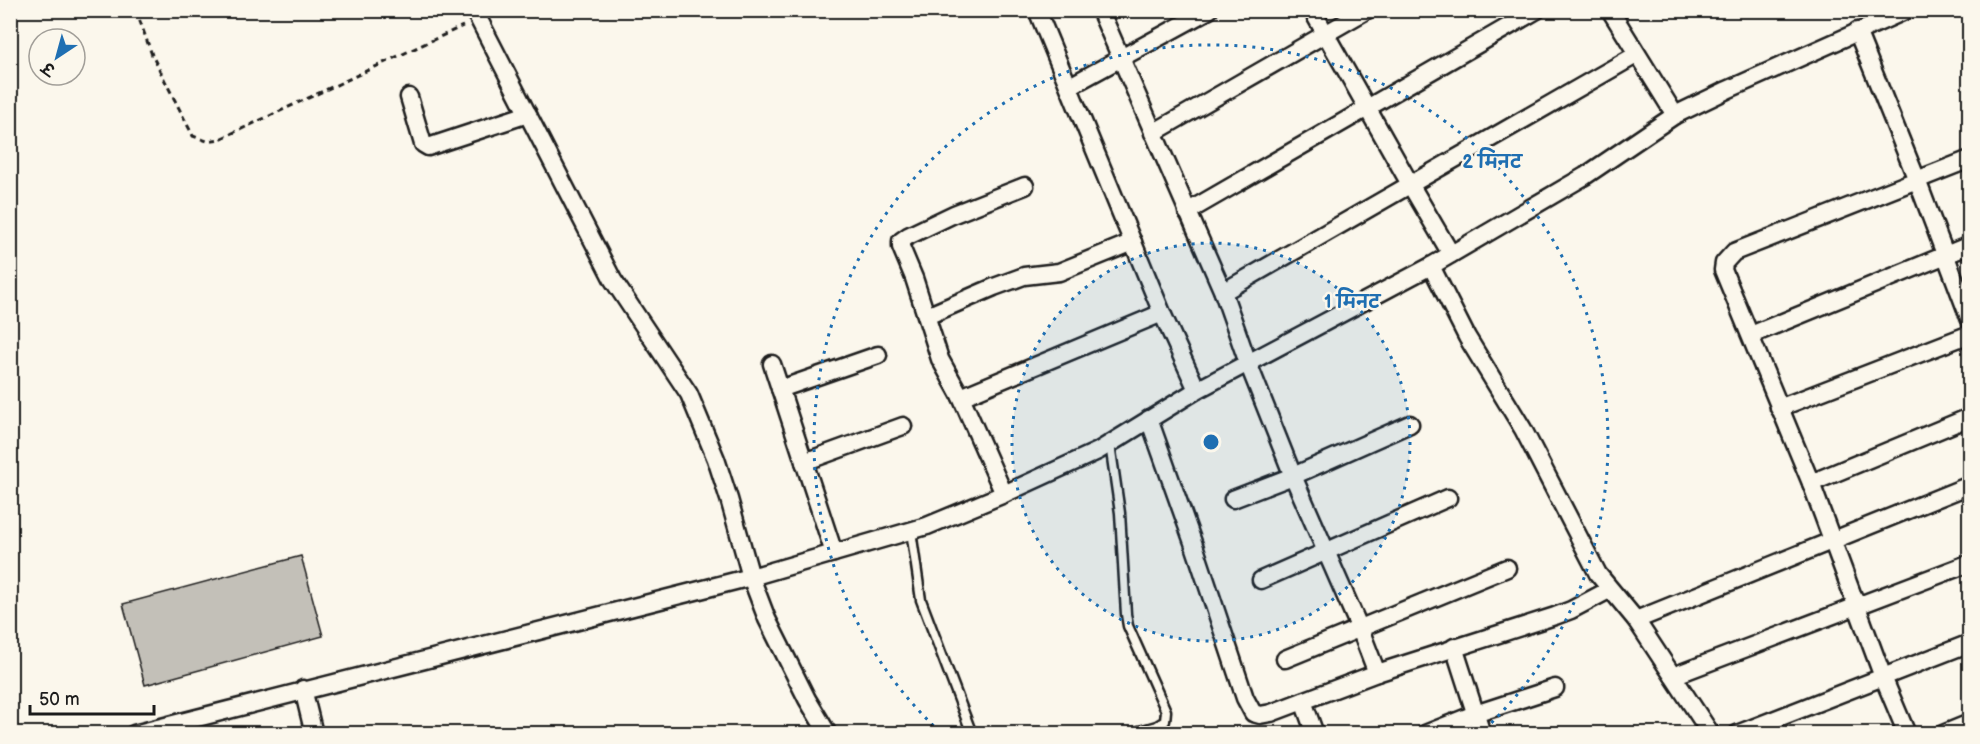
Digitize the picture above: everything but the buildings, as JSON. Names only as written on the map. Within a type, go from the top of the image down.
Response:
[{"type":"street","points":[[1037,10],[1162,313],[1197,390]]},
{"type":"street","points":[[1100,10],[1223,292],[1248,363],[1293,476],[1377,673]]},
{"type":"street","points":[[1070,86],[1209,10]]},
{"type":"street","points":[[1312,10],[1451,254]]},
{"type":"street","points":[[1153,133],[1367,10]]},
{"type":"street","points":[[1187,212],[1537,10]]},
{"type":"street","points":[[1610,10],[1675,115]]},
{"type":"street","points":[[134,734],[303,689],[751,577],[927,526],[1098,451],[1197,390],[1431,266],[1585,176],[1675,115],[1857,31],[1871,17],[1906,10]]},
{"type":"street","points":[[477,15],[613,280],[689,394],[708,437],[729,499],[751,577],[772,630],[807,699],[828,734]]},
{"type":"street","points":[[1857,31],[1970,320]]},
{"type":"street","points":[[1223,292],[1636,55]]},
{"type":"street","points":[[409,97],[423,144],[428,147],[528,114]]},
{"type":"street","points":[[1907,734],[1883,677],[1811,483],[1723,270],[1727,258],[1734,252],[1970,159]]},
{"type":"street","points":[[1004,494],[961,397],[940,359],[927,316],[901,247],[902,241],[908,236],[954,214],[1025,186]]},
{"type":"street","points":[[927,316],[1024,276],[1059,272],[1133,242]]},
{"type":"street","points":[[1751,334],[1970,245]]},
{"type":"street","points":[[1431,266],[1467,337],[1523,429],[1598,574],[1636,620],[1673,676],[1705,732]]},
{"type":"street","points":[[961,397],[1162,313]]},
{"type":"street","points":[[1779,408],[1970,334]]},
{"type":"street","points":[[780,389],[878,355]]},
{"type":"street","points":[[772,364],[834,553]]},
{"type":"street","points":[[1811,483],[1970,417]]},
{"type":"street","points":[[1149,419],[1249,708],[1253,713],[1260,715],[1454,647],[1555,616],[1609,590]]},
{"type":"street","points":[[1233,499],[1293,476],[1410,424]]},
{"type":"street","points":[[804,462],[903,426]]},
{"type":"street","points":[[1636,620],[1970,485]]},
{"type":"street","points":[[1261,580],[1448,498]]},
{"type":"street","points":[[1673,676],[1970,562]]},
{"type":"street","points":[[1284,659],[1507,568]]},
{"type":"street","points":[[1737,734],[1970,643]]},
{"type":"street","points":[[1454,647],[1482,734]]},
{"type":"street","points":[[1425,734],[1475,714],[1555,688]]},
{"type":"street","points":[[303,689],[314,734]]},
{"type":"street","points":[[1303,701],[1315,734]]},
{"type":"street","points":[[1942,734],[1970,723]]},
{"type":"lane","points":[[1110,443],[1120,513],[1128,626],[1166,711],[1165,721],[1157,726],[1129,734]]},
{"type":"lane","points":[[911,531],[921,600],[972,734]]},
{"type":"path","points":[[136,10],[152,55],[186,124],[193,136],[207,141],[220,139],[477,15]]}]
